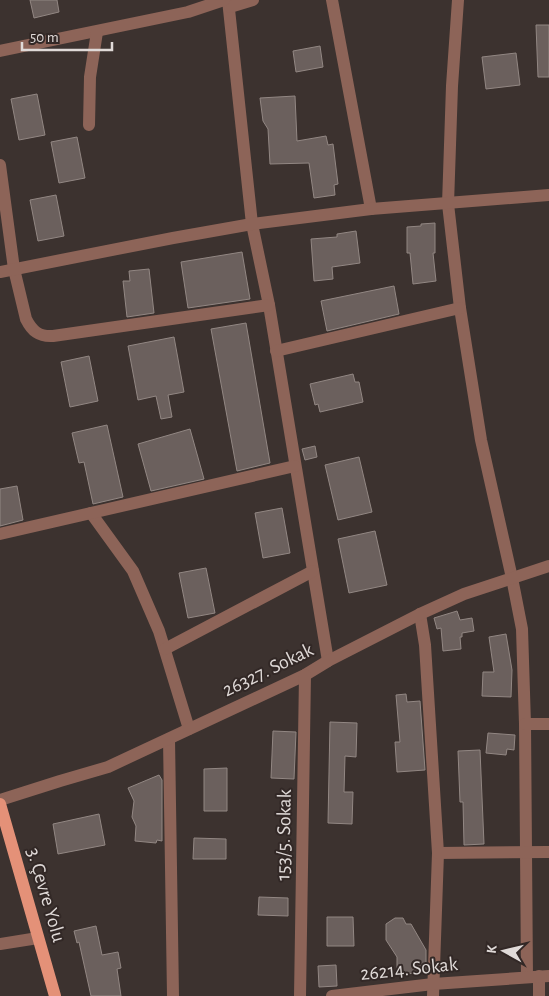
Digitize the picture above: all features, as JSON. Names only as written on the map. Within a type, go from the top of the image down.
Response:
[{"type":"main road","name":"3. Çevre Yolu","points":[[0,804],[55,996]]},
{"type":"street","points":[[0,51],[96,32],[228,2],[253,0]]},
{"type":"street","points":[[332,0],[371,209]]},
{"type":"street","points":[[458,0],[452,86],[448,204],[460,308],[482,440],[522,629],[527,853],[539,996]]},
{"type":"street","points":[[228,2],[252,224],[276,351],[328,662]]},
{"type":"street","points":[[89,125],[90,77],[96,32]]},
{"type":"street","points":[[0,164],[14,269],[26,319],[33,331],[46,336],[268,305]]},
{"type":"street","points":[[0,272],[252,224],[371,209],[549,194]]},
{"type":"street","points":[[276,351],[460,308]]},
{"type":"street","points":[[0,534],[295,466]]},
{"type":"street","points":[[91,513],[134,572],[159,630],[189,730]]},
{"type":"street","name":"26327. Sokak","points":[[0,800],[60,780],[108,767],[306,675],[420,614],[464,594],[549,566]]},
{"type":"street","points":[[165,649],[313,571]]},
{"type":"street","points":[[420,614],[425,644],[438,853],[433,990]]},
{"type":"street","name":"153/5. Sokak","points":[[300,996],[306,675]]},
{"type":"street","points":[[525,724],[549,724]]},
{"type":"street","points":[[169,739],[173,996]]},
{"type":"street","points":[[438,853],[549,852]]},
{"type":"street","points":[[0,944],[38,938]]},
{"type":"street","name":"26214. Sokak","points":[[332,996],[433,990],[538,976]]},
{"type":"building","points":[[30,0],[57,0],[59,12],[34,18]]},
{"type":"building","points":[[536,25],[549,25],[549,77],[538,77]]},
{"type":"building","points":[[320,46],[323,67],[296,72],[293,51]]},
{"type":"building","points":[[516,53],[520,85],[486,89],[482,57]]},
{"type":"building","points":[[37,94],[45,135],[19,140],[11,99]]},
{"type":"building","points":[[295,96],[297,141],[326,136],[328,145],[333,144],[338,184],[334,185],[335,195],[314,198],[309,163],[270,164],[268,129],[263,121],[260,98]]},
{"type":"building","points":[[77,137],[85,178],[59,183],[51,142]]},
{"type":"building","points":[[56,195],[64,236],[38,241],[30,200]]},
{"type":"building","points":[[435,223],[435,253],[433,253],[436,281],[413,284],[410,253],[407,253],[407,227]]},
{"type":"building","points":[[356,231],[360,263],[332,267],[333,279],[314,281],[311,239],[337,237],[337,234]]},
{"type":"building","points":[[242,252],[250,299],[188,308],[181,262]]},
{"type":"building","points":[[149,269],[154,313],[127,317],[123,281],[130,281],[129,271]]},
{"type":"building","points":[[394,286],[399,314],[327,331],[321,301]]},
{"type":"building","points":[[246,323],[270,463],[237,471],[211,329]]},
{"type":"building","points":[[174,337],[184,392],[168,395],[172,417],[161,419],[156,396],[138,400],[128,346]]},
{"type":"building","points":[[89,356],[98,401],[70,407],[61,362]]},
{"type":"building","points":[[353,374],[355,382],[359,382],[363,402],[320,412],[318,404],[315,405],[310,384]]},
{"type":"building","points":[[107,425],[123,497],[93,504],[84,462],[79,463],[72,433]]},
{"type":"building","points":[[190,429],[204,479],[151,491],[138,444]]},
{"type":"building","points":[[315,446],[317,457],[305,460],[302,449]]},
{"type":"building","points":[[359,457],[372,512],[338,520],[325,465]]},
{"type":"building","points":[[17,486],[23,520],[0,526],[0,489]]},
{"type":"building","points":[[282,508],[290,553],[263,558],[255,513]]},
{"type":"building","points":[[375,531],[387,585],[349,593],[338,539]]},
{"type":"building","points":[[206,568],[215,613],[188,618],[179,573]]},
{"type":"building","points":[[457,611],[460,620],[472,618],[474,631],[462,633],[462,637],[460,637],[461,649],[443,651],[441,628],[437,629],[434,618]]},
{"type":"building","points":[[506,634],[512,670],[511,697],[482,696],[483,672],[494,672],[489,637]]},
{"type":"building","points":[[406,694],[407,702],[420,701],[425,770],[397,772],[395,742],[400,742],[396,695]]},
{"type":"building","points":[[330,722],[357,723],[356,757],[345,756],[344,792],[353,792],[352,824],[328,823]]},
{"type":"building","points":[[273,731],[296,732],[294,779],[271,778]]},
{"type":"building","points":[[488,733],[515,735],[514,750],[507,749],[506,755],[486,753]]},
{"type":"building","points":[[480,750],[484,844],[464,845],[463,802],[460,802],[458,751]]},
{"type":"building","points":[[227,768],[227,811],[204,811],[204,769]]},
{"type":"building","points":[[159,775],[162,780],[162,841],[157,840],[156,843],[135,841],[136,826],[132,817],[134,801],[128,788]]},
{"type":"building","points":[[99,814],[105,845],[58,854],[53,824]]},
{"type":"building","points":[[194,838],[226,839],[226,859],[193,859]]},
{"type":"building","points":[[259,897],[288,898],[288,916],[258,915]]},
{"type":"building","points":[[327,917],[353,917],[354,946],[327,946]]},
{"type":"building","points":[[395,918],[403,918],[406,924],[411,924],[426,950],[426,973],[397,974],[397,957],[386,940],[386,924]]},
{"type":"building","points":[[96,926],[102,955],[118,952],[121,968],[117,969],[121,996],[91,996],[79,942],[77,943],[74,931]]},
{"type":"building","points":[[336,965],[337,986],[319,987],[318,966]]}]
